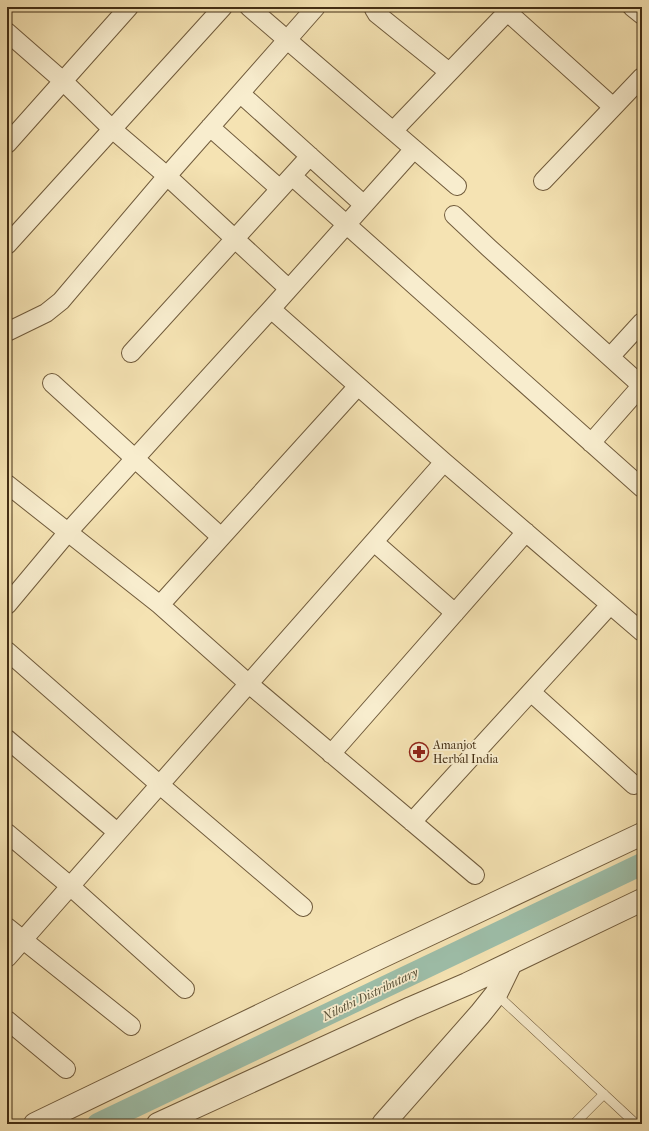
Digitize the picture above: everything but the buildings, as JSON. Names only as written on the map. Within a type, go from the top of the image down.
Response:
[{"type":"street","points":[[7,144],[129,7]]},
{"type":"street","points":[[8,241],[112,130],[223,7]]},
{"type":"street","points":[[249,7],[457,186]]},
{"type":"street","points":[[7,332],[46,313],[61,301],[167,176],[316,7]]},
{"type":"street","points":[[375,7],[374,9],[377,14],[449,72]]},
{"type":"street","points":[[632,7],[642,15]]},
{"type":"street","points":[[393,131],[507,9],[613,107]]},
{"type":"street","points":[[7,32],[62,81],[112,130],[167,176],[289,289]]},
{"type":"street","points":[[543,181],[642,77]]},
{"type":"street","points":[[240,94],[364,205]]},
{"type":"street","points":[[210,127],[280,189]]},
{"type":"street","points":[[7,605],[68,532],[414,149]]},
{"type":"street","points":[[131,353],[310,156]]},
{"type":"street","points":[[292,176],[642,488]]},
{"type":"street","points":[[454,215],[642,386],[591,443]]},
{"type":"street","points":[[271,309],[444,462],[642,632]]},
{"type":"street","points":[[610,357],[642,322]]},
{"type":"street","points":[[52,383],[221,537]]},
{"type":"street","points":[[160,605],[358,386]]},
{"type":"street","points":[[7,958],[444,462]]},
{"type":"street","points":[[7,484],[160,605],[248,684],[474,875]]},
{"type":"street","points":[[331,754],[526,532]]},
{"type":"street","points":[[374,542],[455,613]]},
{"type":"street","points":[[412,822],[610,605]]},
{"type":"street","points":[[7,651],[160,785],[303,907]]},
{"type":"street","points":[[531,692],[634,784]]},
{"type":"street","points":[[7,739],[118,832]]},
{"type":"street","points":[[7,833],[70,886],[185,989]]},
{"type":"street","points":[[35,1124],[379,958],[642,834]]},
{"type":"street","points":[[158,1124],[411,1008],[467,984],[642,900]]},
{"type":"street","points":[[7,927],[131,1026]]},
{"type":"street","points":[[383,1124],[496,994],[511,963]]},
{"type":"street","points":[[7,1020],[66,1068]]},
{"type":"lane","points":[[496,994],[636,1124]]},
{"type":"lane","points":[[574,1124],[604,1094]]},
{"type":"waterway","name":"Nilothi Distributary","points":[[98,1124],[642,864]]},
{"type":"place","name":"Amanjot Herbal India","points":[[419,752]]}]
